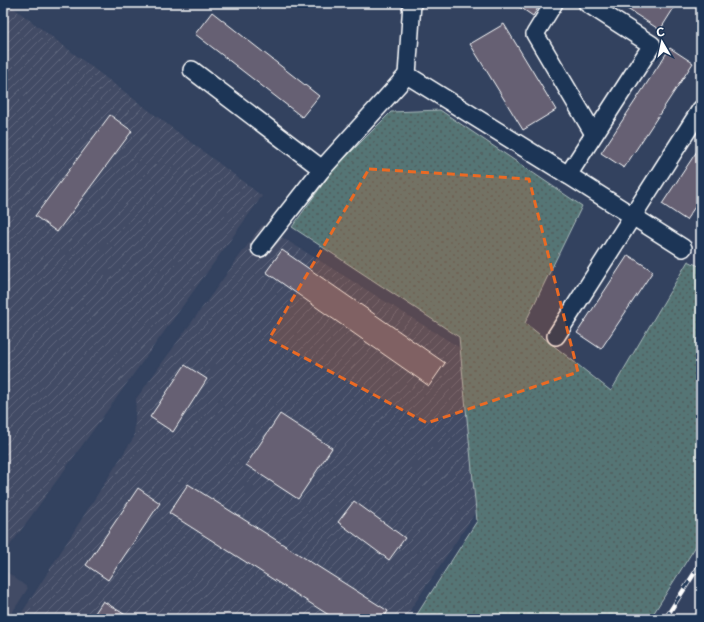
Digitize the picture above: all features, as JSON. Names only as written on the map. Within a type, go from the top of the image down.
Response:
[{"type":"lane","points":[[260,248],[322,169],[407,75],[412,3]]},
{"type":"lane","points":[[554,3],[535,34],[594,134]]},
{"type":"lane","points":[[568,174],[652,44],[587,3]]},
{"type":"lane","points":[[192,70],[322,169]]},
{"type":"lane","points":[[407,75],[568,174],[683,248]]},
{"type":"lane","points":[[556,336],[701,109]]},
{"type":"highlighted area","points":[[369,169],[529,179],[578,372],[427,423],[269,339]]},
{"type":"shaded area","points":[[3,3],[7,3],[262,196],[3,555]]},
{"type":"shaded area","points":[[262,225],[549,403],[404,619],[18,619],[134,437],[136,399]]},
{"type":"shaded area","points":[[3,569],[28,588],[8,619],[3,619]]},
{"type":"green space","points":[[440,110],[582,206],[525,323],[611,391],[688,261],[701,267],[701,538],[650,619],[414,619],[477,521],[459,337],[292,227],[333,170],[391,112]]},
{"type":"building","points":[[514,3],[541,3],[533,16]]},
{"type":"building","points":[[618,3],[677,3],[660,30]]},
{"type":"building","points":[[212,12],[319,96],[302,117],[195,34]]},
{"type":"building","points":[[504,24],[556,110],[523,130],[470,44]]},
{"type":"building","points":[[670,48],[693,63],[624,168],[601,153]]},
{"type":"building","points":[[110,115],[132,131],[57,232],[35,216]]},
{"type":"building","points":[[701,145],[701,198],[686,220],[662,204]]},
{"type":"building","points":[[282,250],[445,363],[429,386],[266,272]]},
{"type":"building","points":[[628,255],[653,271],[601,349],[577,333]]},
{"type":"building","points":[[185,365],[207,379],[173,432],[150,417]]},
{"type":"building","points":[[280,414],[332,448],[298,499],[246,465]]},
{"type":"building","points":[[188,484],[388,611],[383,619],[335,619],[169,513]]},
{"type":"building","points":[[138,488],[160,503],[108,580],[86,565]]},
{"type":"building","points":[[354,501],[405,538],[389,560],[338,522]]},
{"type":"building","points":[[103,601],[132,619],[91,619]]},
{"type":"railway","points":[[665,619],[701,563]]}]
